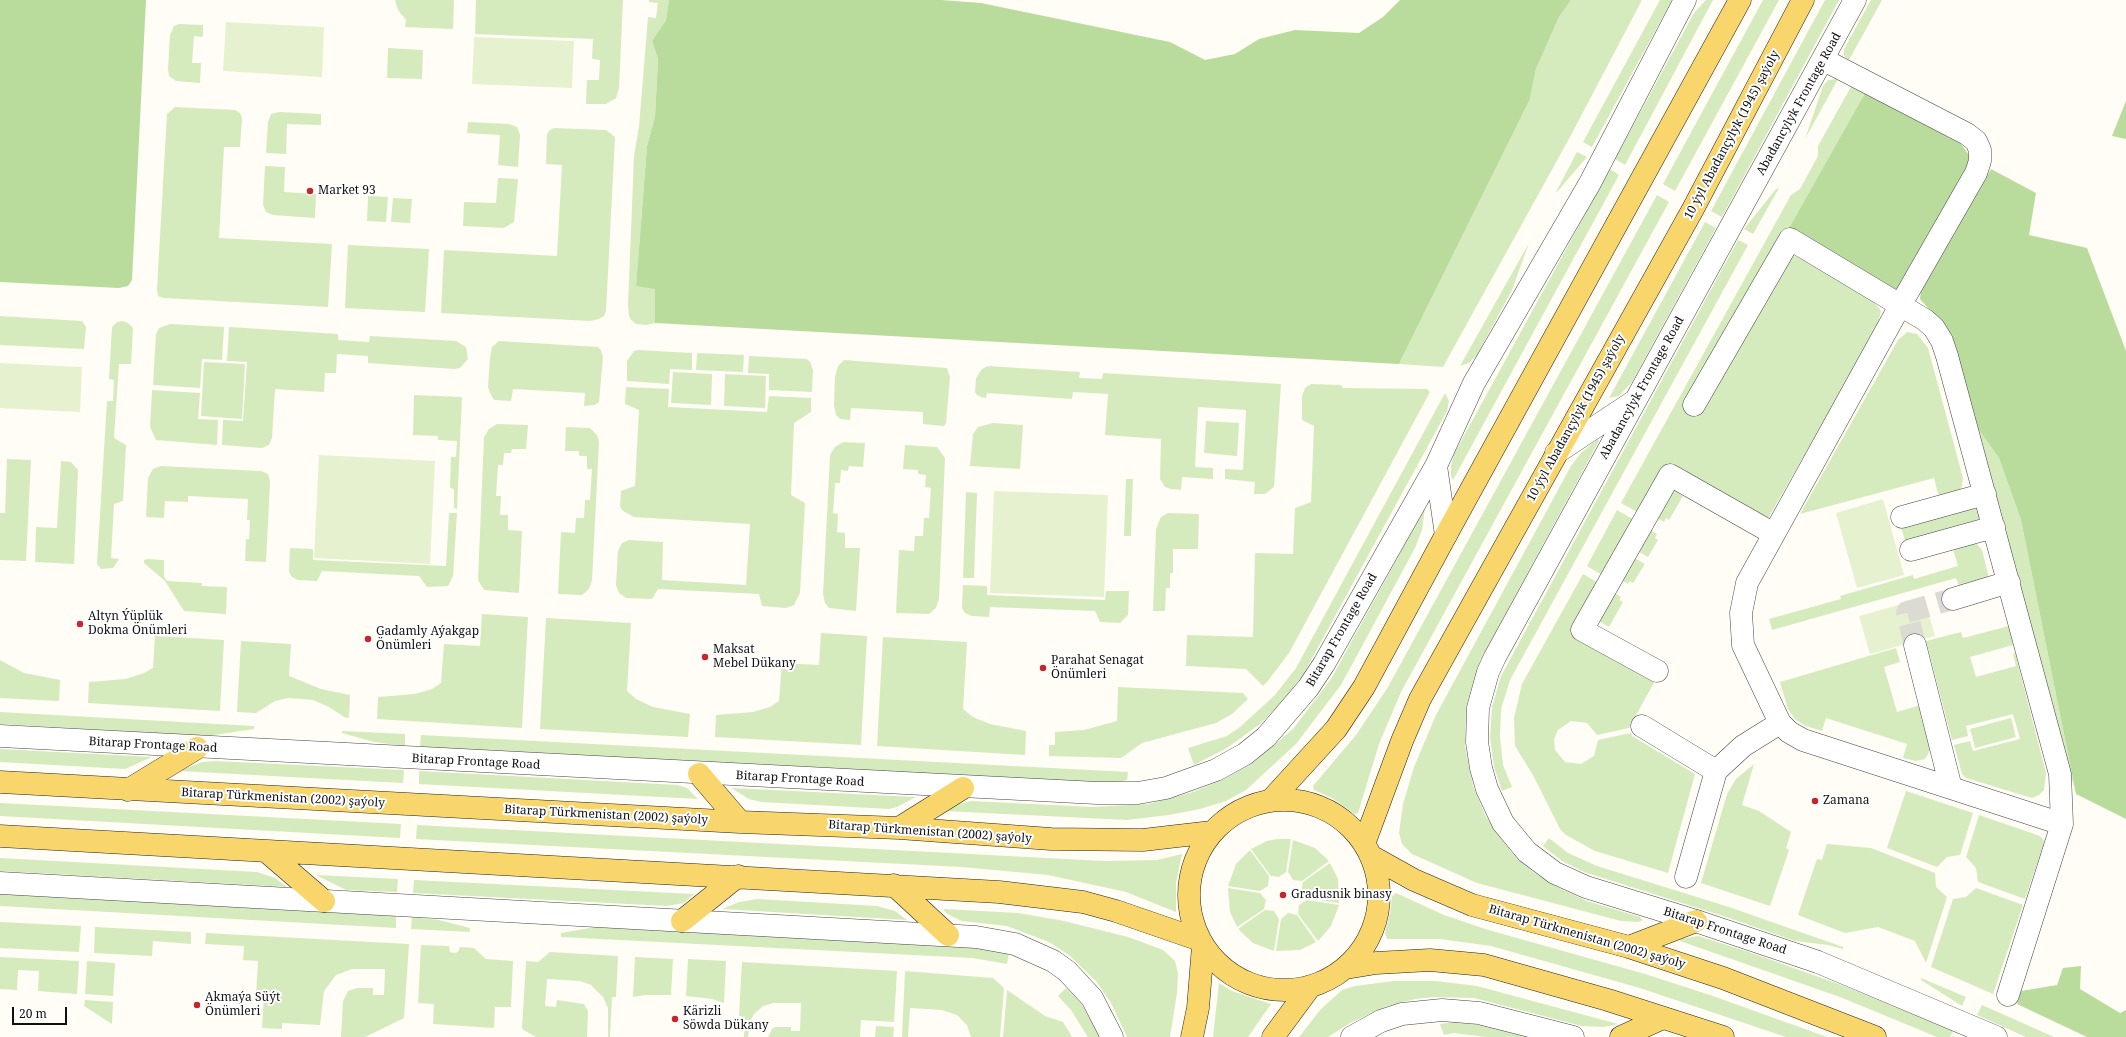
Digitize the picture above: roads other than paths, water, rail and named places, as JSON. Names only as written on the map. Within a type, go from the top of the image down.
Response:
[{"type":"main road","points":[[1271,800],[1322,745],[1349,712],[1378,664],[1446,535],[1740,0]]},
{"type":"main road","name":"10 ýyl Abadançylyk (1945) şaýoly","points":[[1367,850],[1402,741],[1420,700],[1693,209],[1803,0]]},
{"type":"main road","points":[[128,790],[197,748]]},
{"type":"main road","points":[[699,774],[740,822]]},
{"type":"main road","name":"Bitarap Türkmenistan (2002) şaýoly","points":[[0,782],[740,822],[899,828],[1006,836],[1091,840],[1143,840],[1212,832]]},
{"type":"main road","points":[[899,828],[963,788]]},
{"type":"main road","points":[[1271,800],[1298,801],[1324,808],[1347,823],[1367,850],[1378,882],[1379,896],[1376,916],[1370,936],[1363,948],[1346,968],[1323,982],[1310,987],[1283,991],[1270,990],[1250,984],[1221,967],[1202,943],[1189,908],[1190,881],[1197,855],[1212,832],[1227,818],[1245,808],[1271,800]]},
{"type":"main road","points":[[0,836],[268,852],[738,876],[999,892],[1083,902],[1116,911],[1202,943]]},
{"type":"main road","name":"Bitarap Türkmenistan (2002) şaýoly","points":[[1367,850],[1414,880],[1472,905],[1629,946],[1730,980],[1875,1037]]},
{"type":"main road","points":[[268,852],[324,901]]},
{"type":"main road","points":[[682,921],[738,876]]},
{"type":"main road","points":[[894,885],[948,935]]},
{"type":"main road","points":[[1629,946],[1696,920]]},
{"type":"main road","points":[[1192,1037],[1198,1008],[1202,943]]},
{"type":"main road","points":[[1346,968],[1376,963],[1430,960],[1484,965],[1608,1000],[1723,1037]]},
{"type":"main road","points":[[1273,1037],[1310,987]]},
{"type":"main road","points":[[1621,1037],[1663,1018]]},
{"type":"street","name":"Abadancylyk Frontage Road","points":[[1487,789],[1481,768],[1477,727],[1478,708],[1488,672],[1824,60],[1855,0]]},
{"type":"street","points":[[1446,535],[1436,466],[1474,383],[1590,182],[1686,2]]},
{"type":"street","points":[[1824,60],[1967,134],[1976,141],[1980,150],[1980,161],[1976,173],[1901,304],[1747,583],[1741,613],[1743,645],[1780,723],[1789,732],[1803,740],[2062,824]]},
{"type":"street","points":[[1694,406],[1790,239],[1901,304],[1925,320],[1934,328],[1942,341],[1948,356],[2060,774],[2062,824],[2008,995]]},
{"type":"street","points":[[1556,454],[1636,400]]},
{"type":"street","name":"Bitarap Frontage Road","points":[[0,736],[197,748],[1097,794],[1138,793],[1166,788],[1192,780],[1245,754],[1266,737],[1308,688],[1324,664],[1436,466]]},
{"type":"street","points":[[1657,671],[1582,630],[1670,475],[1774,534]]},
{"type":"street","points":[[1902,517],[1985,494]]},
{"type":"street","points":[[1911,550],[1994,527]]},
{"type":"street","points":[[1953,599],[2009,582]]},
{"type":"street","points":[[1915,645],[1951,788]]},
{"type":"street","points":[[1686,877],[1716,771],[1743,746],[1780,723]]},
{"type":"street","points":[[1642,726],[1716,771]]},
{"type":"street","name":"Bitarap Frontage Road","points":[[1487,789],[1494,807],[1513,838],[1527,852],[1555,873],[1586,887],[1696,920],[1818,962],[1996,1037]]},
{"type":"street","points":[[0,883],[948,935],[996,939],[1034,951],[1067,971],[1092,998],[1112,1037]]},
{"type":"street","points":[[1352,1037],[1381,1021],[1402,1014],[1442,1010],[1479,1013],[1573,1037]]},
{"type":"tunnel","points":[[1915,645],[1907,612],[1953,599]]},
{"type":"place","name":"Market 93","points":[[310,191]]},
{"type":"place","name":"Altyn Ýüplük Dokma Önümleri","points":[[80,624]]},
{"type":"place","name":"Gadamly Aýakgap Önümleri","points":[[368,639]]},
{"type":"place","name":"Maksat Mebel Dükany","points":[[705,657]]},
{"type":"place","name":"Parahat Senagat Önümleri","points":[[1043,668]]},
{"type":"place","name":"Zamana","points":[[1815,801]]},
{"type":"place","name":"Gradusnik binasy","points":[[1283,895]]},
{"type":"place","name":"Akmaýa Süýt Önümleri","points":[[197,1005]]},
{"type":"place","name":"Kärizli Söwda Dükany","points":[[675,1019]]}]
